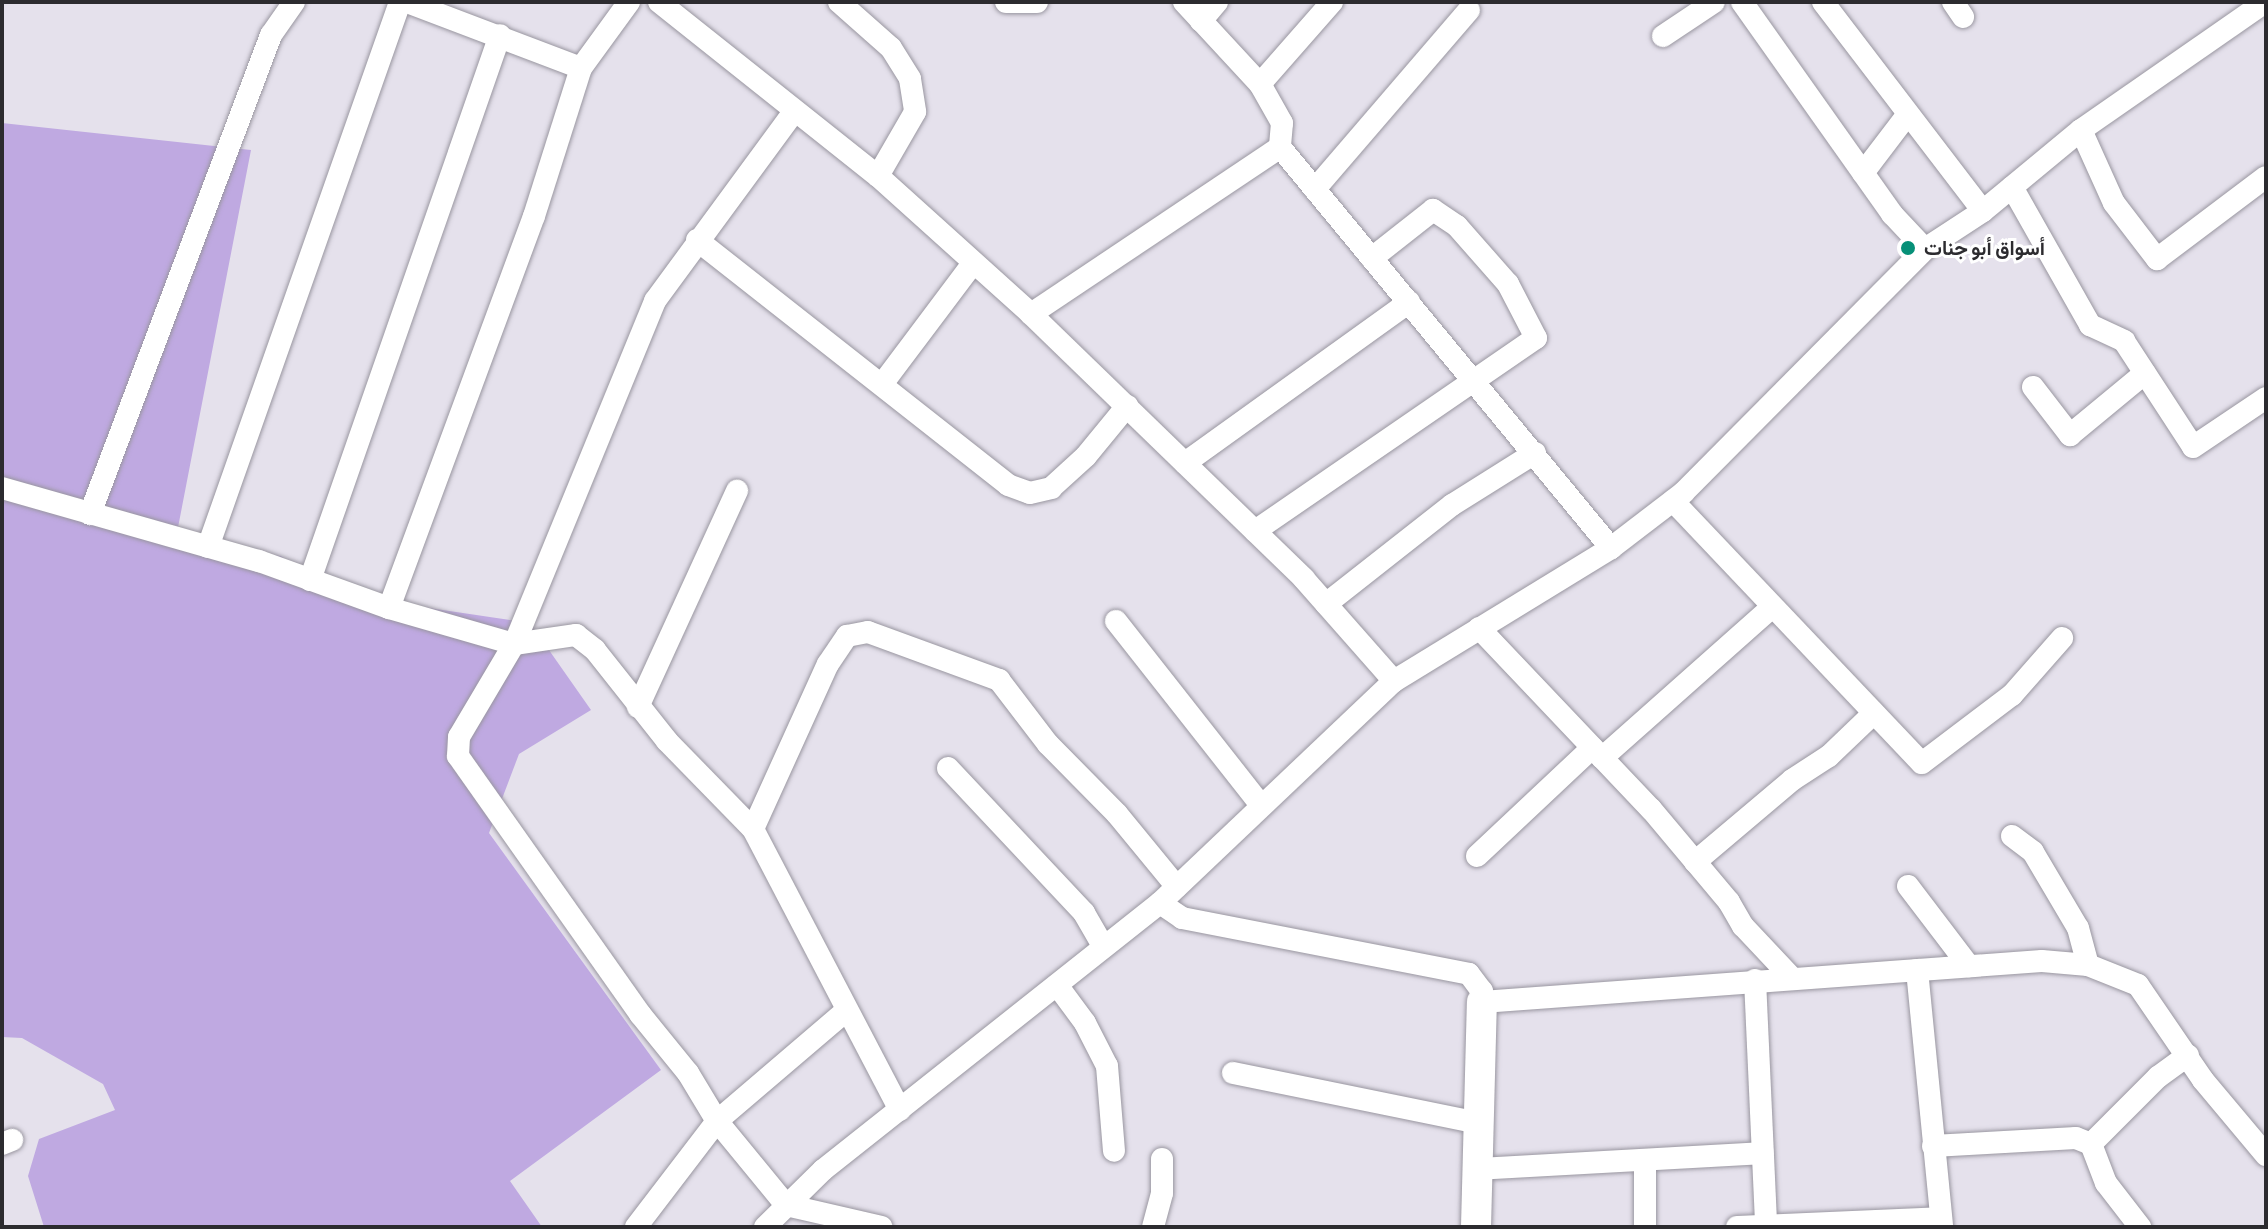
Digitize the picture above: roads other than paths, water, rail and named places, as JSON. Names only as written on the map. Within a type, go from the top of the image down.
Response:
[{"type":"street","points":[[90,514],[271,35],[294,2]]},
{"type":"street","points":[[208,547],[400,2]]},
{"type":"street","points":[[407,2],[581,68]]},
{"type":"street","points":[[389,608],[534,216],[581,68],[629,2]]},
{"type":"street","points":[[659,2],[793,113],[878,176],[1031,314],[1255,531],[1326,604],[1394,681]]},
{"type":"street","points":[[839,2],[891,48],[910,79],[915,112],[878,176]]},
{"type":"street","points":[[1006,2],[1037,2]]},
{"type":"street","points":[[1184,2],[1260,84],[1282,123],[1280,147],[1611,548]]},
{"type":"street","points":[[1201,21],[1217,2]]},
{"type":"street","points":[[1260,84],[1332,2]]},
{"type":"street","points":[[1663,36],[1714,2]]},
{"type":"street","points":[[1742,2],[1863,173],[1925,249]]},
{"type":"street","points":[[1823,2],[1983,211]]},
{"type":"street","points":[[765,1227],[786,1205],[900,1110],[1160,903],[1260,804],[1394,681],[1611,548],[1673,501],[1925,249],[1983,211],[2081,130],[2265,2]]},
{"type":"street","points":[[1315,189],[1469,10]]},
{"type":"street","points":[[310,580],[500,35]]},
{"type":"street","points":[[793,113],[655,301],[514,644],[459,737],[458,756],[688,1073],[717,1121],[786,1205],[882,1227]]},
{"type":"street","points":[[1863,173],[1908,114]]},
{"type":"street","points":[[2081,130],[2114,203],[2157,259],[2266,177]]},
{"type":"street","points":[[1031,314],[1280,147]]},
{"type":"street","points":[[2012,187],[2090,325],[2124,341],[2193,447],[2266,398]]},
{"type":"street","points":[[1255,531],[1536,338],[1508,284],[1457,226],[1433,210],[1372,258]]},
{"type":"street","points":[[697,240],[883,383],[1008,485],[1030,493],[1051,488],[1074,467],[1127,406]]},
{"type":"street","points":[[883,383],[973,263]]},
{"type":"street","points":[[1185,463],[1409,302]]},
{"type":"street","points":[[2033,387],[2070,435],[2145,373]]},
{"type":"street","points":[[1326,604],[1452,505],[1535,453]]},
{"type":"street","points":[[2,488],[208,547],[389,608],[514,644],[576,635],[595,650],[638,707],[753,829],[900,1110]]},
{"type":"street","points":[[638,707],[737,491]]},
{"type":"street","points":[[1673,501],[1771,608],[1922,763],[2012,695],[2062,638]]},
{"type":"street","points":[[1477,856],[1771,608]]},
{"type":"street","points":[[1116,621],[1260,804]]},
{"type":"street","points":[[1479,628],[1695,862],[1743,926],[1792,978]]},
{"type":"street","points":[[753,829],[828,664],[847,636],[868,632],[999,680],[1048,744],[1117,814],[1177,887]]},
{"type":"street","points":[[1695,862],[1792,780],[1829,756],[1874,713]]},
{"type":"street","points":[[948,768],[1084,913],[1104,947]]},
{"type":"street","points":[[2012,836],[2033,852],[2078,928],[2088,965]]},
{"type":"street","points":[[1908,886],[1969,966]]},
{"type":"street","points":[[1160,903],[1182,918],[1469,974],[1482,991],[1476,1227]]},
{"type":"street","points":[[1482,1002],[2042,961],[2088,965],[2138,985],[2266,1155]]},
{"type":"street","points":[[1737,1227],[1941,1222],[1917,970]]},
{"type":"street","points":[[1755,980],[1766,1226]]},
{"type":"street","points":[[1057,985],[1085,1023],[1107,1066],[1114,1151]]},
{"type":"street","points":[[636,1227],[717,1121],[846,1011]]},
{"type":"street","points":[[2091,1144],[2158,1077],[2188,1055]]},
{"type":"street","points":[[1233,1073],[1479,1123]]},
{"type":"street","points":[[1933,1146],[2076,1138],[2091,1144],[2106,1183],[2140,1227]]},
{"type":"street","points":[[1477,1169],[1763,1153]]},
{"type":"street","points":[[1153,1227],[1162,1193],[1162,1159]]},
{"type":"street","points":[[1645,1160],[1645,1227]]},
{"type":"place","name":"أسواق أبو جنات","points":[[1908,248]]}]
